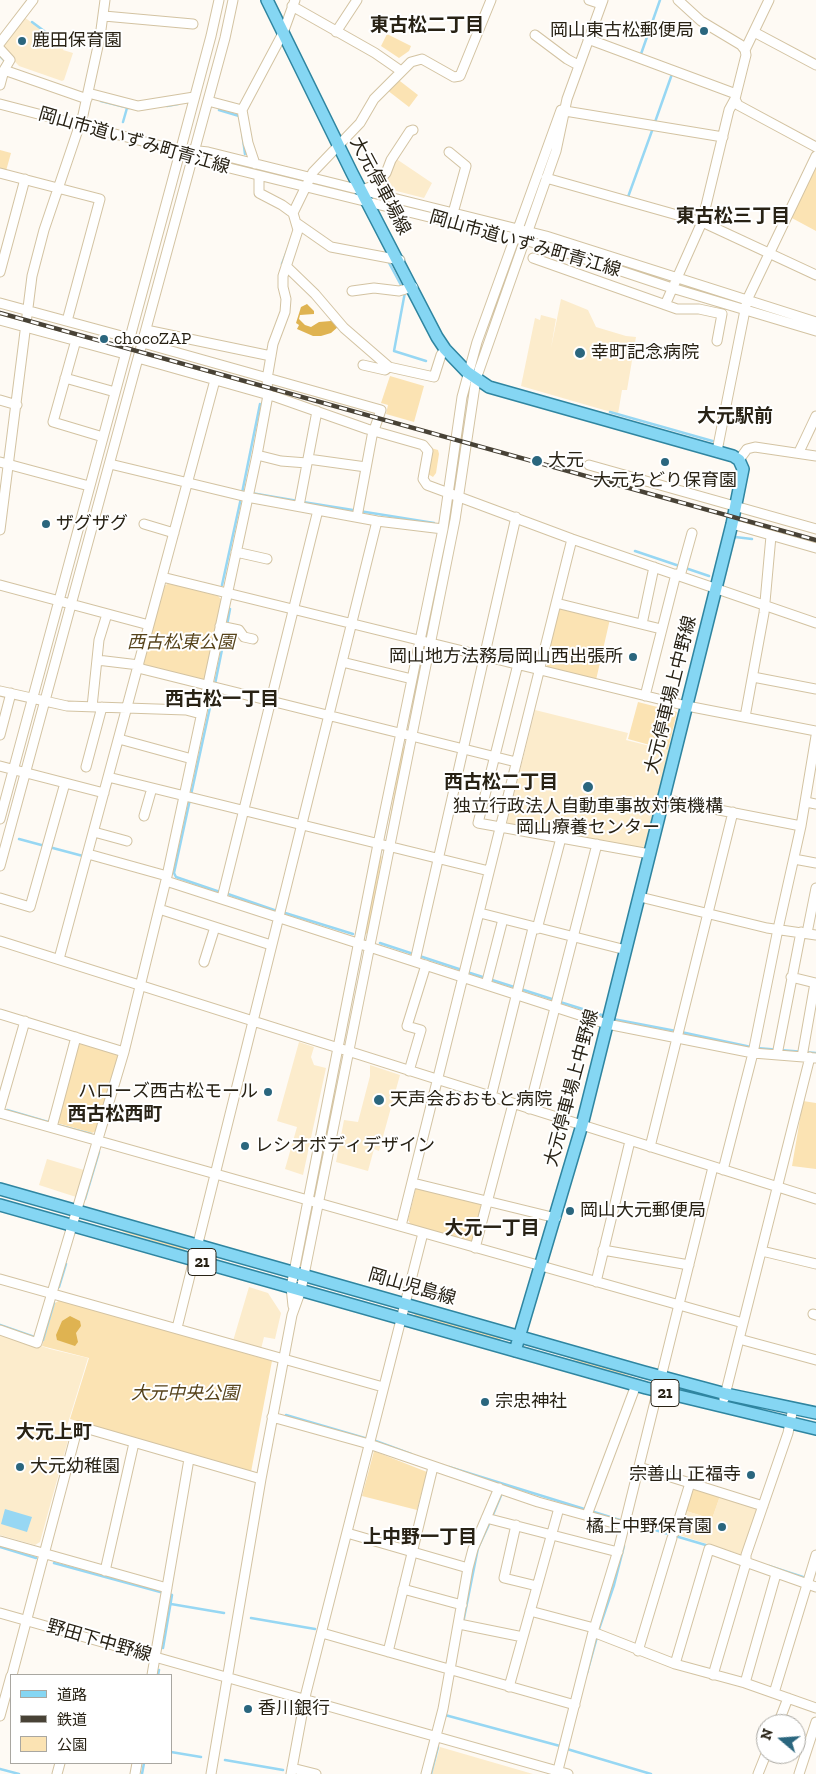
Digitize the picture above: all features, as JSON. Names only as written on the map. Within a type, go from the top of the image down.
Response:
[{"type":"main road","name":"大元停車場線","points":[[267,0],[338,145],[400,260],[407,289],[445,349],[472,376]]},
{"type":"main road","points":[[472,376],[494,388],[718,445],[739,460]]},
{"type":"main road","name":"大元停車場上中野線","points":[[515,1350],[582,1126],[640,897],[732,524],[743,474],[739,460]]},
{"type":"main road","name":"岡山児島線","points":[[0,1189],[726,1394],[816,1413]]},
{"type":"main road","name":"岡山児島線","points":[[0,1205],[636,1385],[722,1408],[816,1429]]},
{"type":"street","points":[[0,43],[33,0]]},
{"type":"street","points":[[0,530],[4,463],[17,405],[25,326],[34,267],[80,124],[104,16],[105,0]]},
{"type":"street","points":[[0,819],[213,29],[219,0]]},
{"type":"street","points":[[0,866],[226,38],[233,0]]},
{"type":"street","points":[[336,32],[357,0]]},
{"type":"street","points":[[293,213],[309,178],[360,123],[374,99],[415,59],[422,59],[454,77],[460,76],[491,0]]},
{"type":"street","points":[[211,1774],[261,1479],[299,1272],[309,1201],[369,946],[390,847],[458,497],[472,376],[526,236],[546,178],[578,65],[602,2],[589,0]]},
{"type":"street","points":[[664,305],[702,222],[729,110],[735,96],[746,55],[741,45],[701,21],[678,0]]},
{"type":"street","points":[[745,50],[768,0]]},
{"type":"street","points":[[255,164],[248,143],[242,110],[254,84],[284,33],[293,3],[336,32],[375,53],[401,71]]},
{"type":"street","points":[[104,16],[193,24]]},
{"type":"street","points":[[754,32],[816,65]]},
{"type":"street","points":[[535,35],[578,65]]},
{"type":"street","points":[[588,39],[735,96],[743,109],[816,146]]},
{"type":"street","points":[[0,49],[10,60],[0,85]]},
{"type":"street","points":[[6,66],[87,96],[138,106],[194,97]]},
{"type":"street","points":[[299,1272],[318,1204],[359,943],[472,376],[517,234],[560,111],[567,99]]},
{"type":"street","points":[[208,101],[242,110]]},
{"type":"street","name":"岡山市道いずみ町青江線","points":[[0,104],[180,150],[259,176],[369,203],[517,234]]},
{"type":"street","points":[[565,111],[723,137]]},
{"type":"street","points":[[362,190],[373,186],[386,173],[401,145],[410,131],[413,130]]},
{"type":"street","points":[[449,152],[466,166],[453,213]]},
{"type":"street","points":[[194,154],[255,164],[453,213],[517,234],[676,278],[745,304]]},
{"type":"street","points":[[718,445],[745,304],[816,156]]},
{"type":"street","points":[[0,172],[100,199],[67,321]]},
{"type":"street","points":[[0,1330],[37,1343],[124,1052],[188,796],[192,759],[201,714],[212,687],[224,627],[227,593],[268,396],[269,356],[285,312],[286,299],[283,287],[286,266],[298,230],[298,224],[293,213],[259,193],[259,176]]},
{"type":"street","points":[[546,178],[702,222],[816,275]]},
{"type":"street","points":[[0,272],[25,179]]},
{"type":"street","points":[[298,224],[332,247],[400,260]]},
{"type":"street","name":"岡山市道いずみ町青江線","points":[[526,236],[672,288],[816,322]]},
{"type":"street","points":[[533,258],[677,309],[699,309],[722,314],[716,341]]},
{"type":"street","points":[[286,266],[315,294],[344,328],[389,367],[434,377],[445,349]]},
{"type":"street","points":[[352,291],[370,288],[407,289]]},
{"type":"street","points":[[0,303],[129,338]]},
{"type":"street","name":"岡山市道いずみ町青江線","points":[[745,304],[816,331]]},
{"type":"street","points":[[0,320],[125,354]]},
{"type":"street","points":[[146,330],[269,356]]},
{"type":"street","points":[[76,340],[53,422],[103,437]]},
{"type":"street","points":[[143,343],[381,410],[374,431],[358,513]]},
{"type":"street","points":[[138,358],[317,411],[427,447],[423,479],[428,486],[654,567],[680,571],[716,588],[816,623]]},
{"type":"street","points":[[363,365],[385,370],[389,367]]},
{"type":"street","points":[[65,378],[115,392]]},
{"type":"street","points":[[59,959],[215,380]]},
{"type":"street","points":[[0,400],[17,405]]},
{"type":"street","points":[[300,503],[317,411]]},
{"type":"street","points":[[798,452],[816,416]]},
{"type":"street","points":[[739,460],[747,449],[755,447],[816,456]]},
{"type":"street","points":[[257,455],[281,461],[307,461],[366,467]]},
{"type":"street","points":[[4,463],[90,486]]},
{"type":"street","points":[[110,464],[246,495],[300,503],[318,510],[358,513],[377,520],[443,529]]},
{"type":"street","points":[[589,465],[816,529]]},
{"type":"street","points":[[223,894],[318,510]]},
{"type":"street","points":[[416,957],[516,516]]},
{"type":"street","points":[[177,1328],[377,520]]},
{"type":"street","points":[[144,524],[174,533]]},
{"type":"street","points":[[732,524],[816,548]]},
{"type":"street","points":[[645,696],[661,629],[692,533]]},
{"type":"street","points":[[745,717],[764,606],[771,536]]},
{"type":"street","points":[[401,1226],[572,539]]},
{"type":"street","points":[[236,552],[267,559]]},
{"type":"street","points":[[642,624],[654,567]]},
{"type":"street","points":[[162,577],[687,706],[816,731]]},
{"type":"street","points":[[0,585],[149,625]]},
{"type":"street","points":[[556,603],[661,629]]},
{"type":"street","points":[[92,707],[99,640],[107,614]]},
{"type":"street","points":[[224,627],[239,630],[244,637],[253,640]]},
{"type":"street","points":[[97,660],[138,666],[271,702],[516,762]]},
{"type":"street","points":[[342,662],[412,679]]},
{"type":"street","points":[[518,664],[478,823],[650,854]]},
{"type":"street","points":[[753,677],[816,689]]},
{"type":"street","points":[[0,691],[67,706],[186,710],[201,714]]},
{"type":"street","points":[[0,735],[10,693]]},
{"type":"street","points":[[86,767],[102,707]]},
{"type":"street","points":[[723,1170],[753,1049],[794,859],[806,802],[816,736]]},
{"type":"street","points":[[119,739],[192,759]]},
{"type":"street","points":[[0,766],[104,793]]},
{"type":"street","points":[[108,777],[378,845],[490,871]]},
{"type":"street","points":[[0,898],[30,907],[65,783]]},
{"type":"street","points":[[144,816],[152,788]]},
{"type":"street","points":[[664,799],[801,826]]},
{"type":"street","points":[[806,802],[816,804]]},
{"type":"street","points":[[650,1147],[733,812]]},
{"type":"street","points":[[94,832],[127,841]]},
{"type":"street","points":[[491,1097],[535,928],[561,838]]},
{"type":"street","points":[[529,1109],[597,844]]},
{"type":"street","points":[[88,854],[166,879],[223,894],[359,943],[416,957],[426,965],[465,973],[557,1003],[607,1024],[678,1034],[753,1049],[807,1055]]},
{"type":"street","points":[[794,859],[816,863]]},
{"type":"street","points":[[777,1051],[791,977],[808,934],[816,888]]},
{"type":"street","points":[[640,897],[778,929],[808,934]]},
{"type":"street","points":[[159,909],[271,945]]},
{"type":"street","points":[[480,913],[626,950]]},
{"type":"street","points":[[487,981],[503,919]]},
{"type":"street","points":[[204,962],[215,927]]},
{"type":"street","points":[[0,941],[816,1200]]},
{"type":"street","points":[[409,1071],[421,1030],[407,1026],[426,965]]},
{"type":"street","points":[[722,1408],[778,1187],[807,1055],[815,983],[791,977]]},
{"type":"street","points":[[0,1014],[124,1052]]},
{"type":"street","points":[[0,1108],[25,1022]]},
{"type":"street","points":[[52,1127],[76,1037]]},
{"type":"street","points":[[476,1248],[513,1104]]},
{"type":"street","points":[[0,1112],[318,1204],[744,1323]]},
{"type":"street","points":[[596,1282],[630,1141]]},
{"type":"street","points":[[557,1772],[618,1552],[713,1167]]},
{"type":"street","points":[[413,1183],[556,1218]]},
{"type":"street","points":[[316,1774],[292,1771],[305,1700],[423,1233]]},
{"type":"street","points":[[603,1250],[689,1265]]},
{"type":"street","points":[[762,1251],[816,1264]]},
{"type":"street","points":[[0,1279],[383,1387]]},
{"type":"street","points":[[739,1339],[816,1360]]},
{"type":"street","points":[[588,1512],[636,1385]]},
{"type":"street","points":[[713,1675],[762,1506],[790,1423],[793,1408]]},
{"type":"street","points":[[272,1418],[370,1441],[434,1468],[559,1508],[588,1512],[625,1523]]},
{"type":"street","points":[[12,1674],[46,1554],[45,1544],[78,1426],[261,1479]]},
{"type":"street","points":[[105,1571],[134,1443]]},
{"type":"street","points":[[152,1674],[189,1459]]},
{"type":"street","points":[[638,1467],[762,1506]]},
{"type":"street","points":[[388,1652],[434,1468]]},
{"type":"street","points":[[638,1651],[690,1483]]},
{"type":"street","points":[[426,1774],[461,1625],[468,1568],[489,1519],[499,1488]]},
{"type":"street","points":[[509,1687],[559,1508]]},
{"type":"street","points":[[489,1519],[618,1552]]},
{"type":"street","points":[[516,1525],[504,1578],[537,1586]]},
{"type":"street","points":[[347,1533],[468,1568]]},
{"type":"street","points":[[0,1541],[105,1571],[166,1592]]},
{"type":"street","points":[[674,1664],[709,1549],[746,1560],[776,1574],[810,1579],[816,1587]]},
{"type":"street","points":[[774,1693],[816,1555]]},
{"type":"street","points":[[745,1683],[776,1574]]},
{"type":"street","points":[[403,1589],[462,1605]]},
{"type":"street","points":[[530,1611],[595,1632],[674,1664],[745,1683],[816,1708]]},
{"type":"street","name":"野田下中野線","points":[[0,1613],[568,1774]]},
{"type":"street","points":[[461,1625],[522,1637]]},
{"type":"street","points":[[322,1633],[451,1668],[509,1687],[575,1705]]},
{"type":"street","points":[[0,1716],[6,1688]]},
{"type":"street","points":[[782,1714],[788,1698]]},
{"type":"street","points":[[800,1774],[816,1722]]},
{"type":"shaded area","points":[[24,17],[64,46],[63,50],[73,53],[64,80],[62,81],[19,66],[0,46]]},
{"type":"shaded area","points":[[395,158],[432,183],[424,198],[377,186]]},
{"type":"shaded area","points":[[561,299],[588,310],[596,327],[636,337],[627,390],[622,390],[618,414],[521,386],[535,318],[540,320],[541,315],[556,319],[551,348]]},
{"type":"shaded area","points":[[307,304],[314,311],[314,314],[300,315],[299,319],[305,325],[311,327],[319,322],[331,321],[336,322],[339,326],[331,333],[321,336],[313,336],[297,329],[299,325],[296,323],[301,307]]},
{"type":"shaded area","name":"独立行政法人自動車事故対策機構 岡山療養センター","points":[[535,710],[628,733],[626,740],[670,751],[645,849],[508,825]]},
{"type":"shaded area","points":[[299,1042],[314,1047],[311,1057],[314,1065],[326,1068],[303,1175],[285,1169],[297,1127],[277,1121]]},
{"type":"shaded area","points":[[370,1065],[400,1075],[379,1151],[374,1149],[368,1171],[336,1162],[344,1120],[358,1122],[370,1076]]},
{"type":"shaded area","points":[[47,1159],[84,1170],[76,1197],[39,1185]]},
{"type":"shaded area","points":[[249,1287],[268,1293],[281,1313],[275,1339],[264,1337],[261,1349],[233,1341]]},
{"type":"shaded area","points":[[70,1316],[80,1321],[81,1326],[76,1333],[78,1342],[75,1346],[57,1340],[56,1335],[62,1321]]},
{"type":"shaded area","points":[[0,1332],[50,1349],[88,1358],[67,1426],[70,1433],[40,1542],[35,1545],[0,1535]]},
{"type":"shaded area","points":[[720,1496],[756,1507],[757,1511],[742,1555],[676,1534],[683,1510],[712,1519]]},
{"type":"shaded area","points":[[440,1747],[533,1774],[432,1774]]},
{"type":"green space","points":[[387,34],[411,46],[409,51],[399,58],[381,46]]},
{"type":"green space","points":[[396,78],[418,95],[409,107],[387,90]]},
{"type":"green space","points":[[0,150],[11,153],[6,171],[0,170]]},
{"type":"green space","points":[[816,162],[816,231],[790,217]]},
{"type":"green space","points":[[390,376],[424,386],[414,422],[386,414],[388,405],[381,403]]},
{"type":"green space","points":[[431,448],[438,450],[439,454],[436,473],[433,477],[428,474]]},
{"type":"green space","name":"西古松東公園","points":[[169,583],[218,596],[222,600],[206,679],[201,682],[145,667],[143,664],[164,586]]},
{"type":"green space","points":[[560,606],[610,619],[596,680],[548,668],[546,664]]},
{"type":"green space","points":[[424,652],[410,724],[409,725],[422,653]]},
{"type":"green space","points":[[638,702],[677,712],[668,750],[628,739]]},
{"type":"green space","points":[[402,748],[406,748],[387,834]]},
{"type":"green space","points":[[382,856],[367,934],[365,932],[380,858]]},
{"type":"green space","points":[[80,1041],[116,1053],[118,1057],[96,1131],[92,1133],[57,1123],[77,1043]]},
{"type":"green space","points":[[342,1068],[316,1191],[329,1117]]},
{"type":"green space","points":[[803,1101],[816,1103],[816,1169],[792,1166]]},
{"type":"green space","points":[[416,1188],[482,1202],[484,1205],[475,1240],[471,1243],[411,1225],[408,1220]]},
{"type":"green space","points":[[111,1226],[186,1247],[187,1249],[183,1250],[126,1233]]},
{"type":"green space","name":"大元中央公園","points":[[60,1300],[272,1361],[251,1472],[70,1419],[89,1358],[42,1346],[55,1303]]},
{"type":"green space","points":[[415,1312],[501,1337],[500,1341],[414,1316]]},
{"type":"green space","points":[[541,1347],[595,1363],[638,1379],[582,1363]]},
{"type":"green space","points":[[374,1451],[427,1472],[417,1510],[362,1496]]},
{"type":"green space","points":[[692,1487],[720,1496],[712,1519],[683,1510]]},
{"type":"water","points":[[5,1509],[32,1517],[27,1532],[1,1524]]},
{"type":"waterway","points":[[641,54],[660,0]]},
{"type":"waterway","points":[[32,22],[63,45]]},
{"type":"waterway","points":[[0,56],[6,62]]},
{"type":"waterway","points":[[655,122],[672,74]]},
{"type":"waterway","points":[[101,101],[129,108]]},
{"type":"waterway","points":[[167,106],[178,104]]},
{"type":"waterway","points":[[123,122],[127,108]]},
{"type":"waterway","points":[[219,110],[239,116]]},
{"type":"waterway","points":[[628,197],[653,128]]},
{"type":"waterway","points":[[242,131],[245,154]]},
{"type":"waterway","points":[[282,264],[289,246]]},
{"type":"waterway","points":[[388,261],[402,287]]},
{"type":"waterway","points":[[405,292],[394,351],[426,361]]},
{"type":"waterway","points":[[242,493],[260,404]]},
{"type":"waterway","points":[[610,412],[723,444]]},
{"type":"waterway","points":[[251,493],[298,501]]},
{"type":"waterway","points":[[222,585],[241,498]]},
{"type":"waterway","points":[[303,502],[434,523]]},
{"type":"waterway","points":[[733,540],[735,537],[752,539]]},
{"type":"waterway","points":[[635,551],[709,576]]},
{"type":"waterway","points":[[227,625],[230,609]]},
{"type":"waterway","points":[[215,684],[226,630]]},
{"type":"waterway","points":[[214,689],[174,873],[176,877],[220,892]]},
{"type":"waterway","points":[[19,839],[45,846]]},
{"type":"waterway","points":[[49,847],[83,856]]},
{"type":"waterway","points":[[225,893],[277,911]]},
{"type":"waterway","points":[[282,912],[353,934]]},
{"type":"waterway","points":[[380,943],[462,970]]},
{"type":"waterway","points":[[467,972],[555,1000]]},
{"type":"waterway","points":[[560,1002],[605,1016]]},
{"type":"waterway","points":[[613,1019],[676,1031]]},
{"type":"waterway","points":[[681,1032],[751,1047]]},
{"type":"waterway","points":[[757,1048],[816,1053]]},
{"type":"waterway","points":[[7,1110],[48,1122]]},
{"type":"waterway","points":[[57,1125],[91,1134]]},
{"type":"waterway","points":[[85,1199],[99,1152]]},
{"type":"waterway","points":[[59,1287],[66,1264]]},
{"type":"waterway","points":[[43,1340],[54,1303]]},
{"type":"waterway","points":[[0,1325],[43,1340]]},
{"type":"waterway","points":[[286,1415],[368,1439]]},
{"type":"waterway","points":[[373,1440],[411,1454]]},
{"type":"waterway","points":[[449,1467],[623,1521]]},
{"type":"waterway","points":[[492,1517],[502,1493]]},
{"type":"waterway","points":[[463,1623],[478,1548],[490,1522]]},
{"type":"waterway","points":[[628,1522],[709,1546]]},
{"type":"waterway","points":[[598,1632],[614,1585],[624,1546]]},
{"type":"waterway","points":[[0,1547],[36,1558]]},
{"type":"waterway","points":[[54,1563],[164,1593]]},
{"type":"waterway","points":[[769,1566],[806,1578]]},
{"type":"waterway","points":[[163,1648],[172,1595],[169,1594]]},
{"type":"waterway","points":[[171,1604],[224,1613]]},
{"type":"waterway","points":[[251,1618],[315,1629]]},
{"type":"waterway","points":[[587,1673],[597,1637]]},
{"type":"waterway","points":[[158,1674],[159,1670]]},
{"type":"waterway","points":[[445,1715],[560,1746]]},
{"type":"waterway","points":[[568,1746],[567,1749],[651,1774]]},
{"type":"waterway","points":[[431,1774],[438,1747]]},
{"type":"waterway","points":[[172,1752],[201,1757]]},
{"type":"waterway","points":[[225,1760],[283,1770]]},
{"type":"waterway","points":[[142,1774],[144,1764]]},
{"type":"waterway","points":[[0,1769],[19,1774]]},
{"type":"railway","points":[[0,313],[816,540]]},
{"type":"place","name":"岡山東古松郵便局","points":[[704,31]]},
{"type":"place","name":"鹿田保育園","points":[[22,41]]},
{"type":"place","name":"chocoZAP","points":[[104,339]]},
{"type":"place","name":"幸町記念病院","points":[[580,353]]},
{"type":"place","name":"大元","points":[[537,461]]},
{"type":"place","name":"大元ちどり保育園","points":[[665,462]]},
{"type":"place","name":"ザグザグ","points":[[46,524]]},
{"type":"place","name":"岡山地方法務局岡山西出張所","points":[[633,657]]},
{"type":"place","name":"独立行政法人自動車事故対策機構 岡山療養センター","points":[[588,787]]},
{"type":"place","name":"ハローズ西古松モール","points":[[268,1092]]},
{"type":"place","name":"天声会おおもと病院","points":[[379,1100]]},
{"type":"place","name":"レシオボディデザイン","points":[[245,1146]]},
{"type":"place","name":"岡山大元郵便局","points":[[570,1211]]},
{"type":"place","name":"宗忠神社","points":[[485,1402]]},
{"type":"place","name":"大元幼稚園","points":[[20,1467]]},
{"type":"place","name":"宗善山 正福寺","points":[[751,1475]]},
{"type":"place","name":"橘上中野保育園","points":[[722,1527]]},
{"type":"place","name":"香川銀行","points":[[248,1709]]},
{"type":"district","name":"東古松二丁目","points":[[427,26]]},
{"type":"district","name":"東古松三丁目","points":[[733,217]]},
{"type":"district","name":"大元駅前","points":[[735,417]]},
{"type":"district","name":"西古松一丁目","points":[[222,700]]},
{"type":"district","name":"西古松二丁目","points":[[501,783]]},
{"type":"district","name":"西古松西町","points":[[115,1115]]},
{"type":"district","name":"大元一丁目","points":[[492,1229]]},
{"type":"district","name":"大元上町","points":[[54,1433]]},
{"type":"district","name":"上中野一丁目","points":[[420,1538]]}]
